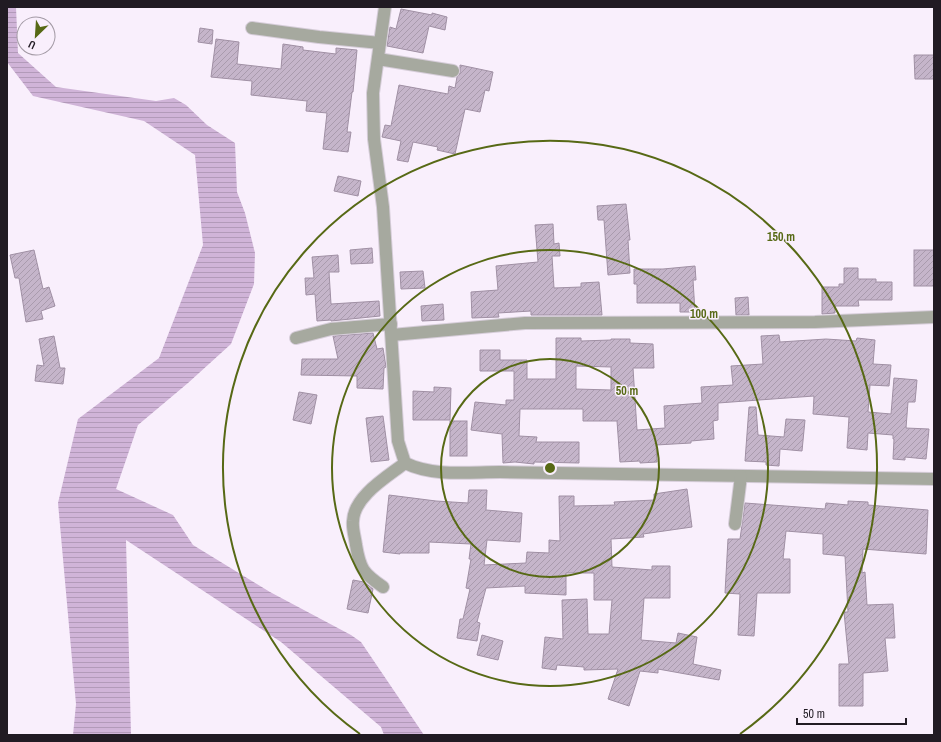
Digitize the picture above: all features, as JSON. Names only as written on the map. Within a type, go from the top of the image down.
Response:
[{"type":"street","points":[[385,7],[373,93],[374,139],[383,208],[398,441],[404,463],[417,469],[445,472],[934,479]]},
{"type":"street","points":[[252,28],[380,43]]},
{"type":"street","points":[[378,59],[453,71]]},
{"type":"street","points":[[296,338],[331,329],[391,329],[525,323],[815,322],[934,317]]},
{"type":"street","points":[[383,587],[367,574],[359,562],[352,522],[357,505],[373,488],[404,463]]},
{"type":"street","points":[[735,524],[741,476]]},
{"type":"shaded area","points":[[7,7],[16,7],[16,56],[21,56],[56,87],[156,101],[174,98],[186,105],[207,125],[235,143],[237,192],[245,213],[255,253],[254,284],[231,344],[138,425],[116,489],[173,515],[193,545],[270,592],[351,635],[361,642],[424,735],[384,735],[381,727],[281,642],[126,540],[131,735],[73,735],[76,704],[58,503],[78,419],[159,358],[203,245],[195,155],[144,121],[33,96],[7,62]]},
{"type":"building","points":[[401,9],[432,15],[432,13],[447,17],[445,30],[429,26],[423,53],[387,46],[390,27],[396,29]]},
{"type":"building","points":[[200,28],[213,30],[212,44],[198,42]]},
{"type":"building","points":[[216,39],[239,42],[237,64],[281,69],[283,44],[303,47],[303,50],[336,54],[336,48],[357,50],[347,132],[351,132],[348,152],[323,149],[327,113],[306,111],[307,101],[251,95],[252,81],[211,77]]},
{"type":"building","points":[[914,55],[934,55],[934,79],[915,79]]},
{"type":"building","points":[[460,65],[493,72],[489,91],[485,90],[480,112],[465,109],[455,154],[437,150],[438,147],[413,142],[408,162],[397,160],[401,141],[382,137],[385,125],[391,126],[399,85],[448,94],[449,86],[455,88],[457,77],[460,73]]},
{"type":"building","points":[[338,176],[361,181],[358,196],[334,191]]},
{"type":"building","points":[[626,204],[630,240],[628,240],[630,273],[608,275],[604,220],[598,220],[597,206]]},
{"type":"building","points":[[553,224],[554,244],[559,243],[560,256],[552,256],[554,288],[581,287],[581,283],[599,282],[602,315],[531,315],[531,311],[498,313],[499,317],[472,318],[471,292],[498,290],[496,266],[538,262],[535,225]]},
{"type":"building","points":[[372,248],[373,263],[351,264],[350,250]]},
{"type":"building","points":[[34,250],[43,289],[49,287],[55,306],[41,311],[43,319],[26,322],[19,278],[15,278],[10,255]]},
{"type":"building","points":[[914,250],[934,250],[934,286],[914,286]]},
{"type":"building","points":[[338,255],[339,272],[329,272],[331,304],[379,301],[380,316],[317,321],[315,294],[306,295],[305,278],[314,278],[312,257]]},
{"type":"building","points":[[695,266],[696,280],[693,280],[695,312],[680,312],[680,303],[637,303],[637,284],[634,284],[634,269],[663,269]]},
{"type":"building","points":[[844,268],[858,268],[858,279],[876,279],[876,282],[892,282],[892,300],[858,300],[859,306],[835,306],[835,313],[822,314],[822,287],[839,287],[839,284],[844,284]]},
{"type":"building","points":[[423,271],[425,288],[401,289],[400,272]]},
{"type":"building","points":[[748,297],[749,315],[736,315],[735,298]]},
{"type":"building","points":[[443,304],[444,320],[422,321],[421,306]]},
{"type":"building","points":[[373,333],[377,349],[383,348],[386,367],[384,368],[383,389],[357,388],[357,376],[301,375],[302,359],[338,359],[333,336]]},
{"type":"building","points":[[779,335],[780,342],[826,339],[856,341],[857,338],[875,340],[873,364],[891,365],[889,386],[870,385],[868,412],[891,414],[894,378],[917,380],[915,402],[908,402],[906,428],[929,429],[926,459],[905,457],[905,460],[893,459],[893,435],[868,433],[867,450],[847,448],[849,417],[813,414],[814,396],[718,403],[718,420],[713,421],[714,439],[691,441],[691,443],[656,445],[657,462],[620,462],[617,421],[583,421],[583,409],[520,409],[519,436],[537,437],[536,442],[579,442],[579,463],[503,463],[502,434],[471,430],[475,402],[506,405],[506,400],[514,400],[514,371],[480,371],[480,350],[500,350],[500,360],[527,360],[527,379],[556,379],[556,338],[581,338],[581,341],[630,339],[630,343],[653,344],[654,368],[633,368],[637,430],[665,428],[664,406],[702,403],[701,387],[733,385],[731,366],[763,364],[761,336]],"holes":[[[576,366],[611,367],[611,390],[576,389]]]},
{"type":"building","points":[[54,336],[60,368],[65,368],[63,384],[35,381],[37,365],[44,366],[39,339]]},
{"type":"building","points":[[434,387],[451,388],[450,420],[413,420],[413,391],[434,392]]},
{"type":"building","points":[[299,392],[317,395],[311,424],[293,420]]},
{"type":"building","points":[[749,407],[756,407],[758,435],[784,437],[786,419],[805,420],[802,451],[780,449],[779,466],[766,465],[766,462],[745,461]]},
{"type":"building","points":[[383,416],[389,460],[371,462],[366,418]]},
{"type":"building","points":[[450,421],[467,421],[467,456],[450,456]]},
{"type":"building","points":[[687,489],[692,527],[643,534],[644,537],[611,539],[612,567],[652,570],[652,566],[670,566],[670,598],[644,598],[641,640],[676,643],[678,633],[697,637],[693,664],[721,670],[719,680],[658,669],[658,673],[640,671],[629,706],[608,699],[618,669],[584,670],[584,667],[557,665],[556,670],[542,668],[545,637],[563,639],[562,600],[587,599],[588,634],[609,634],[612,600],[594,600],[594,573],[566,573],[566,595],[525,593],[525,586],[486,588],[477,622],[480,623],[477,641],[457,638],[460,619],[463,619],[470,589],[466,588],[471,559],[469,559],[471,544],[429,542],[429,553],[400,554],[383,552],[389,495],[436,501],[468,503],[469,490],[487,490],[486,510],[522,513],[520,542],[487,540],[484,565],[526,563],[527,552],[549,553],[549,540],[560,541],[559,496],[574,496],[574,506],[615,505],[614,502],[654,500],[654,494]]},
{"type":"building","points":[[848,501],[868,502],[868,505],[928,510],[926,554],[863,549],[862,573],[865,572],[867,605],[893,604],[895,638],[885,638],[888,671],[863,673],[863,706],[839,706],[839,664],[849,664],[844,612],[848,612],[845,556],[823,554],[823,534],[786,531],[783,559],[790,559],[790,593],[757,593],[754,636],[738,635],[740,594],[725,593],[728,539],[740,539],[745,503],[825,509],[826,503],[848,505]]},
{"type":"building","points":[[353,580],[364,582],[373,589],[368,613],[347,609]]},
{"type":"building","points":[[482,635],[503,641],[498,660],[477,655]]}]
